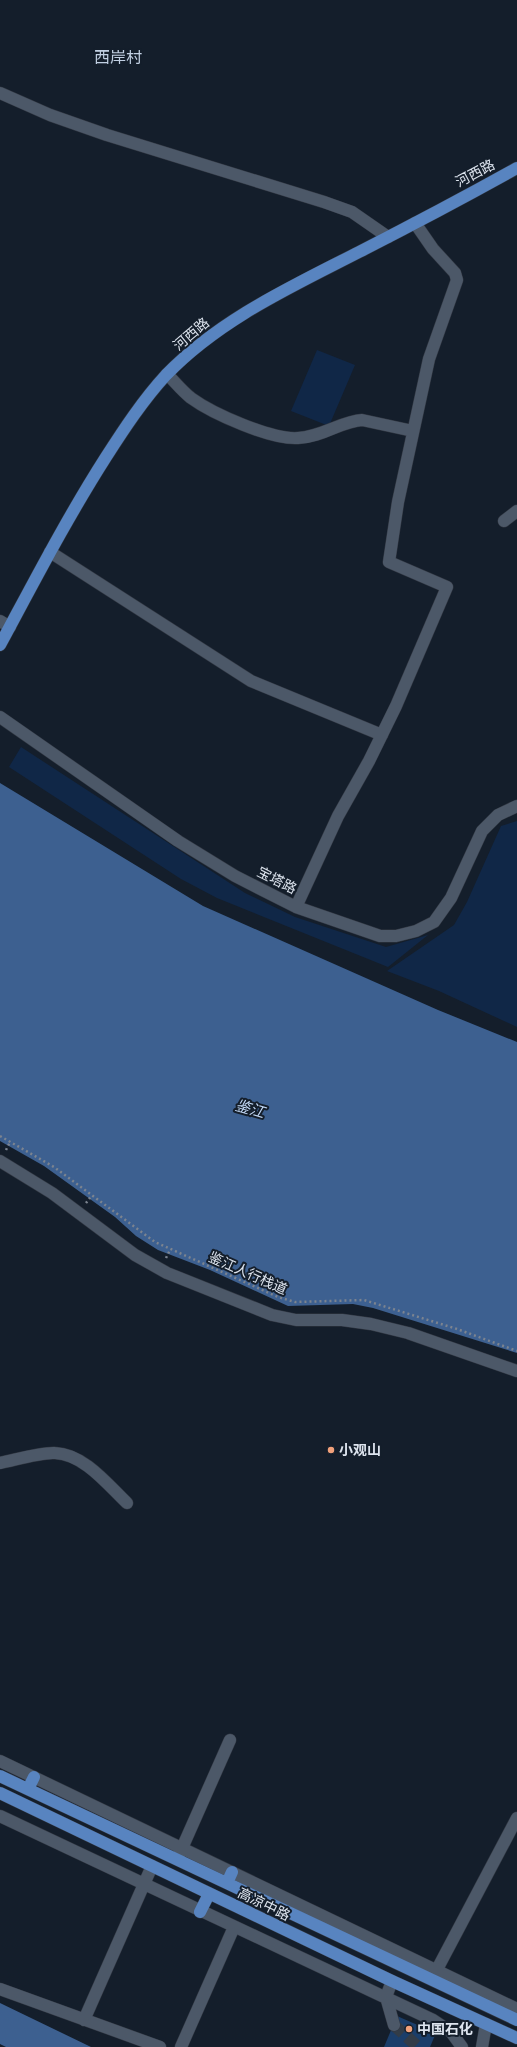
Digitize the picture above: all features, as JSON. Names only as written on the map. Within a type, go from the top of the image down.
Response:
[{"type":"main road","name":"河西路","points":[[0,645],[5,624],[50,552],[96,472],[142,404],[167,374],[216,331],[263,301],[415,223],[517,168]]},
{"type":"main road","name":"高凉中路","points":[[0,1776],[227,1883],[333,1926],[434,1975],[493,2009],[517,2020]]},
{"type":"main road","points":[[28,1789],[34,1777]]},
{"type":"main road","name":"高凉中路","points":[[0,1793],[392,1981],[517,2038]]},
{"type":"main road","points":[[227,1883],[232,1872]]},
{"type":"main road","points":[[200,1912],[209,1894]]},
{"type":"main road","points":[[486,2024],[493,2009]]},
{"type":"street","points":[[0,93],[50,115],[107,136],[324,202],[352,212],[388,237]]},
{"type":"street","points":[[296,907],[334,823],[382,735],[396,706],[447,587],[388,562],[398,502],[429,359],[457,280],[455,273],[432,249],[415,223]]},
{"type":"street","points":[[167,374],[190,397],[208,409],[282,437],[298,438],[316,435],[355,420],[370,421],[413,431]]},
{"type":"street","points":[[504,522],[517,512]]},
{"type":"street","points":[[50,552],[251,681],[382,735]]},
{"type":"street","name":"宝塔路","points":[[0,717],[178,841],[235,876],[296,907],[380,936],[396,936],[416,931],[434,922],[451,898],[482,831],[498,815],[517,806]]},
{"type":"street","points":[[0,1161],[47,1189],[135,1255],[167,1273],[272,1315],[296,1320],[342,1320],[371,1324],[408,1334],[517,1371]]},
{"type":"street","points":[[0,1464],[55,1453],[67,1456],[80,1462],[96,1474],[127,1503]]},
{"type":"street","points":[[177,1860],[230,1740]]},
{"type":"street","points":[[0,1761],[232,1872],[333,1926]]},
{"type":"street","points":[[0,1816],[200,1912],[433,2020],[450,2032],[462,2047]]},
{"type":"street","points":[[517,1818],[434,1975],[517,2009]]},
{"type":"street","points":[[84,2020],[152,1866]]},
{"type":"street","points":[[182,2047],[234,1927]]},
{"type":"street","points":[[392,1981],[386,1997],[394,2025]]},
{"type":"street","points":[[0,1989],[160,2047]]},
{"type":"street","points":[[482,2047],[486,2024]]},
{"type":"path","name":"鉴江人行栈道","points":[[0,1136],[54,1167],[155,1242],[278,1297],[295,1302],[364,1300],[457,1329],[517,1350]]},
{"type":"shaded area","points":[[317,350],[355,365],[329,426],[291,411]]},
{"type":"shaded area","points":[[21,747],[245,893],[295,917],[386,947],[428,935],[388,967],[217,898],[181,879],[9,767]]},
{"type":"shaded area","points":[[517,821],[517,1027],[439,991],[387,971],[454,925],[467,902],[501,826]]},
{"type":"water","name":"鉴江","points":[[0,783],[203,906],[438,1010],[517,1042],[517,1353],[373,1308],[353,1304],[288,1306],[210,1270],[158,1250],[136,1236],[115,1217],[44,1166],[0,1141]]},
{"type":"water","points":[[0,2003],[91,2047],[6,2047],[0,2044]]},
{"type":"building","name":"中国石化","points":[[397,2016],[436,2033],[430,2047],[384,2047]]},
{"type":"tunnel","points":[[394,2025],[418,2047]]},
{"type":"place","name":"小观山","points":[[331,1450]]},
{"type":"place","name":"中国石化","points":[[409,2029]]},
{"type":"district","name":"西岸村","points":[[118,57]]}]
